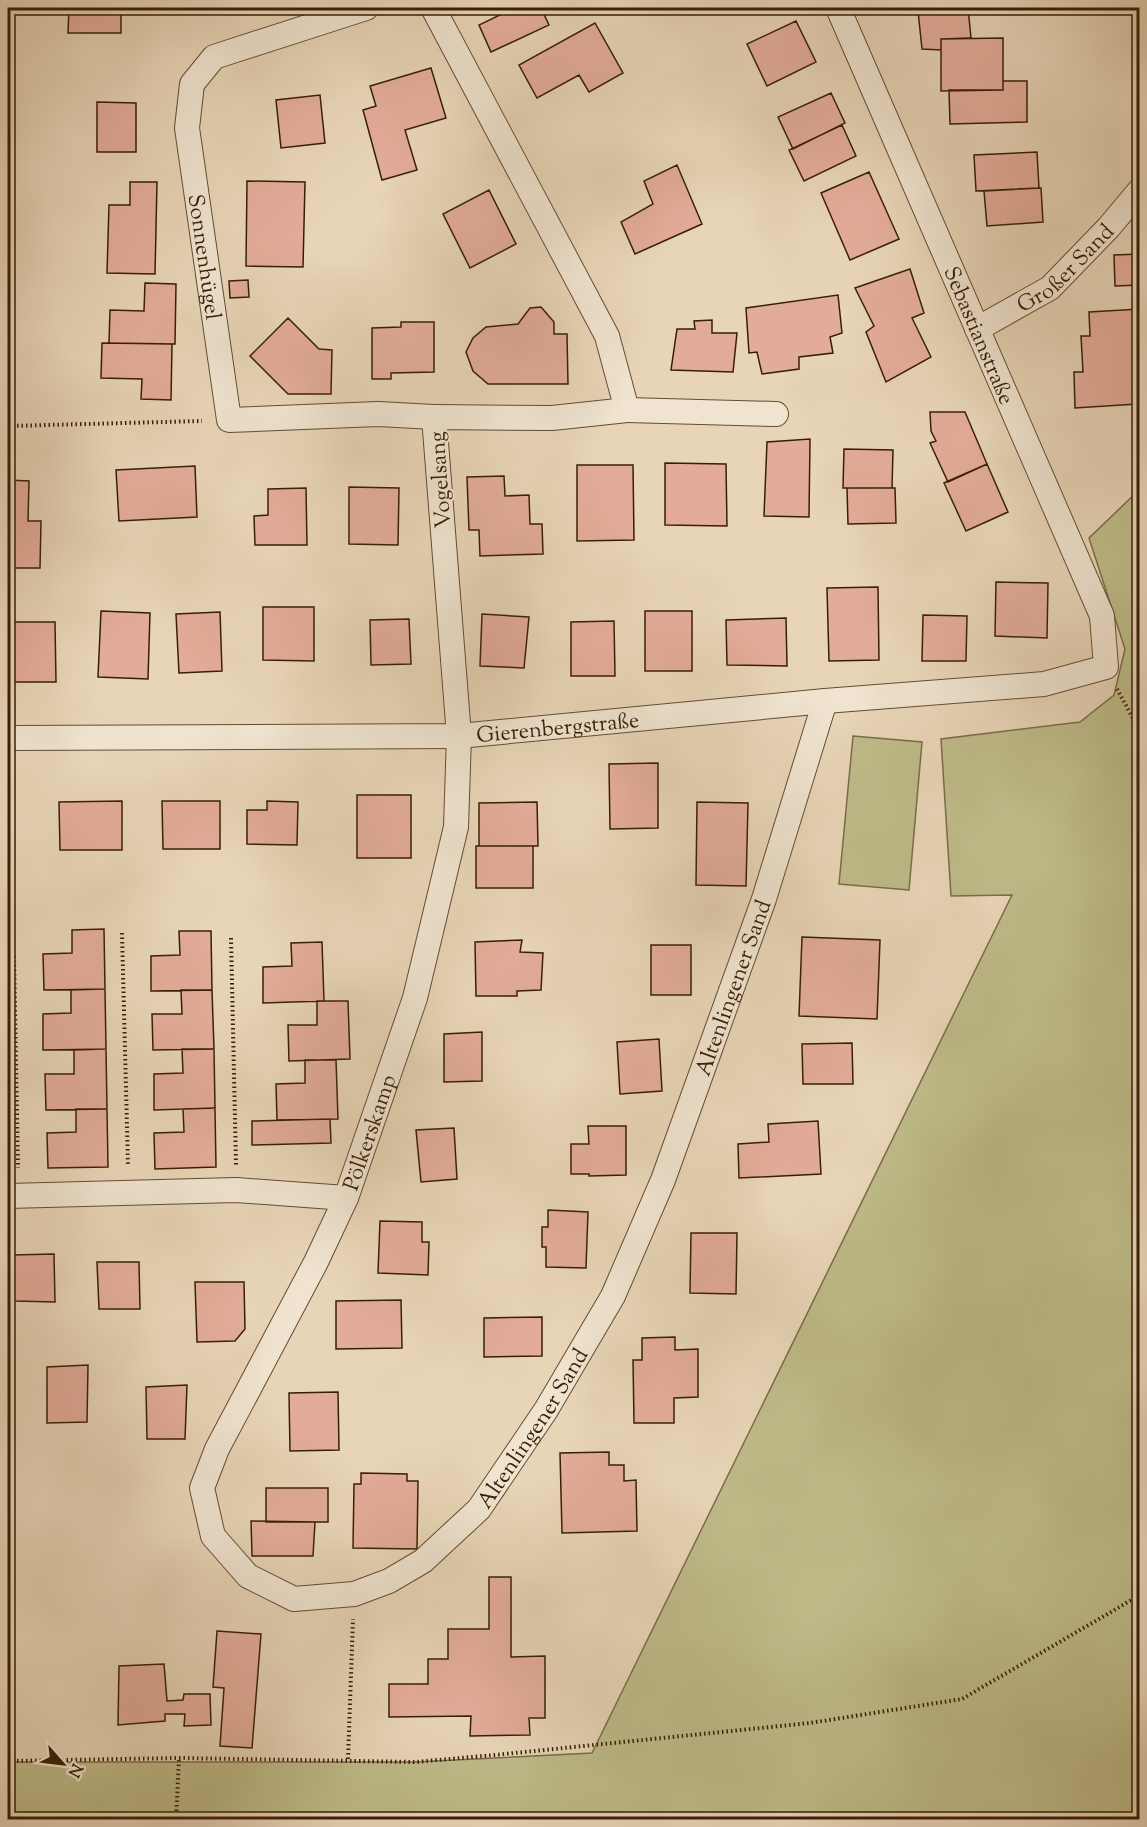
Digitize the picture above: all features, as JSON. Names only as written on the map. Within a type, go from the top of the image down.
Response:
[{"type":"street","name":"Sonnenhügel","points":[[229,420],[187,128],[192,84],[214,57],[366,8]]},
{"type":"street","points":[[433,8],[607,336],[627,410]]},
{"type":"street","name":"Sebastianstraße","points":[[838,8],[1102,616],[1106,667]]},
{"type":"street","name":"Großer Sand","points":[[977,329],[1050,288],[1109,227],[1140,190]]},
{"type":"street","name":"Vogelsang","points":[[459,736],[434,417],[552,418],[627,410],[776,414]]},
{"type":"street","points":[[229,420],[378,414],[434,417]]},
{"type":"street","name":"Gierenbergstraße","points":[[8,738],[459,736],[825,701],[1044,684],[1106,667]]},
{"type":"street","name":"Altenlingener Sand","points":[[346,1198],[316,1262],[217,1449],[202,1488],[213,1536],[248,1576],[294,1599],[354,1594],[389,1581],[423,1561],[479,1509],[546,1410],[613,1296],[663,1180],[764,899],[825,701]]},
{"type":"street","name":"Pölkerskamp","points":[[13,1195],[236,1190],[346,1198],[417,986],[456,827],[459,736]]},
{"type":"path","points":[[8,426],[229,420]]},
{"type":"path","points":[[1106,667],[1140,730]]},
{"type":"path","points":[[122,933],[129,1193]]},
{"type":"path","points":[[231,938],[236,1190]]},
{"type":"path","points":[[13,1195],[14,956]]},
{"type":"path","points":[[348,1759],[354,1594]]},
{"type":"path","points":[[8,1761],[179,1758],[348,1759],[415,1762],[810,1723],[962,1699],[1140,1595]]},
{"type":"path","points":[[176,1820],[179,1758]]},
{"type":"shaded area","points":[[1139,490],[1139,1819],[8,1819],[8,1762],[415,1762],[592,1753],[1012,895],[951,896],[941,739],[1080,722],[1114,695],[1125,649],[1089,538]]},
{"type":"shaded area","points":[[853,736],[922,742],[909,890],[839,884]]},
{"type":"building","points":[[69,8],[121,8],[121,33],[68,33]]},
{"type":"building","points":[[501,8],[541,8],[549,25],[491,52],[479,25],[504,13]]},
{"type":"building","points":[[887,8],[937,8],[937,11],[887,12]]},
{"type":"building","points":[[937,8],[968,8],[971,38],[941,39],[941,50],[922,49],[918,11],[937,11]]},
{"type":"building","points":[[796,21],[816,62],[767,86],[747,44]]},
{"type":"building","points":[[595,23],[623,73],[589,92],[579,75],[537,98],[519,65]]},
{"type":"building","points":[[1003,38],[1003,90],[941,91],[941,39]]},
{"type":"building","points":[[431,68],[446,118],[405,130],[417,170],[382,180],[363,110],[376,106],[370,86]]},
{"type":"building","points":[[1003,81],[1027,81],[1027,122],[950,124],[949,90],[1003,90]]},
{"type":"building","points":[[831,93],[845,123],[793,149],[778,117]]},
{"type":"building","points":[[320,95],[325,143],[281,148],[276,100]]},
{"type":"building","points":[[97,102],[136,103],[136,152],[97,152]]},
{"type":"building","points":[[842,125],[856,156],[804,181],[789,150]]},
{"type":"building","points":[[1037,152],[1039,188],[976,191],[974,155]]},
{"type":"building","points":[[677,165],[702,224],[635,254],[621,222],[653,204],[644,181]]},
{"type":"building","points":[[869,172],[899,239],[850,260],[821,193]]},
{"type":"building","points":[[247,181],[305,182],[303,267],[246,266]]},
{"type":"building","points":[[130,182],[157,182],[155,274],[107,273],[109,205],[130,205]]},
{"type":"building","points":[[1041,188],[1043,222],[987,226],[984,191]]},
{"type":"building","points":[[489,190],[516,244],[470,268],[443,214]]},
{"type":"building","points":[[1140,254],[1140,285],[1115,286],[1114,255]]},
{"type":"building","points":[[910,269],[924,313],[912,318],[931,357],[886,382],[866,332],[874,326],[855,288]]},
{"type":"building","points":[[248,280],[249,297],[230,298],[229,281]]},
{"type":"building","points":[[145,283],[176,284],[175,344],[109,343],[110,310],[144,311]]},
{"type":"building","points":[[838,295],[842,333],[830,337],[833,353],[799,357],[799,369],[762,374],[757,352],[749,353],[746,308]]},
{"type":"building","points":[[541,307],[554,322],[554,334],[567,334],[568,384],[488,384],[473,371],[466,352],[473,338],[486,327],[518,324],[530,308]]},
{"type":"building","points":[[1140,309],[1140,375],[1136,375],[1137,404],[1075,408],[1074,372],[1083,372],[1081,336],[1090,336],[1089,312]]},
{"type":"building","points":[[288,318],[319,349],[332,350],[331,394],[288,394],[250,356]]},
{"type":"building","points":[[712,320],[712,333],[737,333],[733,372],[671,370],[677,329],[695,329],[694,321]]},
{"type":"building","points":[[401,322],[434,322],[434,372],[391,373],[391,379],[372,379],[372,328],[401,327]]},
{"type":"building","points":[[102,343],[172,344],[171,400],[141,399],[142,379],[101,378]]},
{"type":"building","points":[[930,412],[965,412],[987,464],[948,482],[930,443],[936,441],[931,431]]},
{"type":"building","points":[[810,439],[809,517],[764,516],[767,442]]},
{"type":"building","points":[[844,449],[893,450],[892,488],[843,488]]},
{"type":"building","points":[[665,463],[726,464],[727,526],[665,525]]},
{"type":"building","points":[[987,464],[1008,512],[966,531],[944,483]]},
{"type":"building","points":[[577,465],[633,465],[634,540],[577,541]]},
{"type":"building","points":[[195,466],[197,517],[119,521],[116,470]]},
{"type":"building","points":[[504,476],[505,496],[529,495],[530,524],[542,524],[543,554],[480,556],[479,530],[469,530],[467,477]]},
{"type":"building","points":[[8,480],[29,481],[28,521],[41,521],[40,568],[8,568]]},
{"type":"building","points":[[349,487],[399,488],[398,545],[349,544]]},
{"type":"building","points":[[306,488],[307,545],[255,545],[254,516],[268,515],[268,489]]},
{"type":"building","points":[[847,488],[895,488],[896,523],[848,524]]},
{"type":"building","points":[[996,582],[1048,583],[1047,638],[995,636]]},
{"type":"building","points":[[878,587],[879,660],[829,661],[827,588]]},
{"type":"building","points":[[263,607],[314,607],[314,661],[263,660]]},
{"type":"building","points":[[101,611],[150,613],[148,679],[98,677]]},
{"type":"building","points":[[645,611],[692,611],[692,671],[645,671]]},
{"type":"building","points":[[220,612],[222,671],[179,673],[176,614]]},
{"type":"building","points":[[482,614],[529,617],[524,668],[480,666]]},
{"type":"building","points":[[923,615],[967,616],[966,661],[922,661]]},
{"type":"building","points":[[786,618],[787,666],[727,665],[726,620]]},
{"type":"building","points":[[409,619],[411,664],[371,665],[370,620]]},
{"type":"building","points":[[614,621],[615,676],[571,676],[571,622]]},
{"type":"building","points":[[8,622],[55,622],[56,682],[8,682]]},
{"type":"building","points":[[658,763],[658,828],[610,829],[609,764]]},
{"type":"building","points":[[357,795],[411,795],[411,858],[357,858]]},
{"type":"building","points":[[122,801],[122,850],[60,850],[59,802]]},
{"type":"building","points":[[162,801],[220,801],[220,849],[163,849]]},
{"type":"building","points":[[267,801],[298,802],[297,845],[247,844],[247,810],[267,810]]},
{"type":"building","points":[[537,802],[538,846],[479,846],[479,803]]},
{"type":"building","points":[[697,802],[748,803],[746,886],[696,885]]},
{"type":"building","points":[[476,846],[533,846],[533,888],[476,888]]},
{"type":"building","points":[[104,929],[105,989],[44,990],[43,954],[72,953],[72,930]]},
{"type":"building","points":[[179,931],[211,931],[212,990],[151,991],[151,956],[180,955]]},
{"type":"building","points":[[802,937],[880,940],[877,1019],[799,1016]]},
{"type":"building","points":[[522,940],[520,952],[543,953],[541,990],[517,991],[517,996],[476,996],[475,942]]},
{"type":"building","points":[[322,942],[324,1001],[263,1003],[263,967],[292,966],[291,943]]},
{"type":"building","points":[[651,945],[691,945],[691,995],[651,995]]},
{"type":"building","points":[[105,989],[106,1049],[43,1050],[43,1014],[71,1013],[71,990]]},
{"type":"building","points":[[181,990],[212,990],[214,1049],[153,1050],[152,1014],[182,1014]]},
{"type":"building","points":[[317,1001],[348,1001],[350,1059],[289,1061],[288,1025],[317,1025]]},
{"type":"building","points":[[482,1032],[482,1081],[444,1082],[444,1034]]},
{"type":"building","points":[[659,1039],[662,1091],[620,1094],[617,1042]]},
{"type":"building","points":[[852,1043],[853,1084],[803,1084],[802,1044]]},
{"type":"building","points":[[106,1049],[107,1109],[46,1110],[45,1074],[74,1074],[74,1050]]},
{"type":"building","points":[[182,1049],[214,1049],[215,1108],[154,1110],[154,1074],[183,1073]]},
{"type":"building","points":[[305,1060],[336,1060],[338,1119],[277,1120],[276,1084],[305,1083]]},
{"type":"building","points":[[215,1108],[216,1167],[155,1169],[154,1133],[184,1132],[183,1109]]},
{"type":"building","points":[[76,1109],[107,1109],[108,1167],[48,1168],[47,1133],[76,1132]]},
{"type":"building","points":[[330,1119],[331,1143],[252,1145],[252,1121]]},
{"type":"building","points":[[818,1121],[821,1174],[739,1178],[738,1144],[769,1142],[768,1124]]},
{"type":"building","points":[[588,1126],[626,1126],[626,1175],[571,1174],[571,1144],[589,1144]]},
{"type":"building","points":[[454,1128],[457,1179],[421,1182],[416,1130]]},
{"type":"building","points":[[548,1210],[588,1212],[586,1268],[546,1267],[546,1247],[542,1247],[542,1227],[548,1227]]},
{"type":"building","points":[[380,1221],[422,1222],[422,1242],[429,1242],[428,1275],[378,1273]]},
{"type":"building","points":[[691,1233],[737,1233],[736,1294],[690,1293]]},
{"type":"building","points":[[54,1254],[55,1302],[14,1301],[12,1255]]},
{"type":"building","points":[[97,1262],[139,1262],[140,1309],[99,1309]]},
{"type":"building","points":[[195,1282],[244,1282],[245,1329],[235,1341],[197,1342]]},
{"type":"building","points":[[401,1300],[402,1348],[336,1349],[336,1301]]},
{"type":"building","points":[[542,1317],[542,1356],[484,1357],[484,1318]]},
{"type":"building","points":[[675,1337],[675,1350],[698,1349],[698,1397],[674,1398],[674,1423],[634,1423],[633,1360],[642,1360],[642,1338]]},
{"type":"building","points":[[88,1365],[87,1422],[47,1423],[47,1367]]},
{"type":"building","points":[[187,1385],[185,1439],[147,1439],[146,1387]]},
{"type":"building","points":[[338,1392],[339,1450],[290,1451],[289,1393]]},
{"type":"building","points":[[609,1452],[609,1465],[624,1465],[624,1481],[636,1480],[637,1531],[562,1533],[560,1453]]},
{"type":"building","points":[[361,1473],[407,1474],[407,1481],[418,1481],[417,1549],[353,1548],[354,1484],[361,1484]]},
{"type":"building","points":[[266,1488],[328,1488],[328,1522],[266,1522]]},
{"type":"building","points":[[251,1521],[315,1522],[313,1556],[252,1556]]},
{"type":"building","points":[[489,1577],[511,1577],[511,1657],[545,1656],[545,1718],[529,1718],[530,1735],[470,1736],[471,1716],[389,1717],[389,1684],[428,1684],[428,1659],[448,1659],[448,1629],[489,1629]]},
{"type":"building","points":[[217,1631],[261,1634],[252,1748],[220,1746],[224,1688],[213,1687]]},
{"type":"building","points":[[164,1664],[167,1701],[183,1700],[184,1694],[210,1694],[211,1725],[184,1726],[185,1714],[165,1714],[165,1721],[118,1725],[119,1666]]}]
